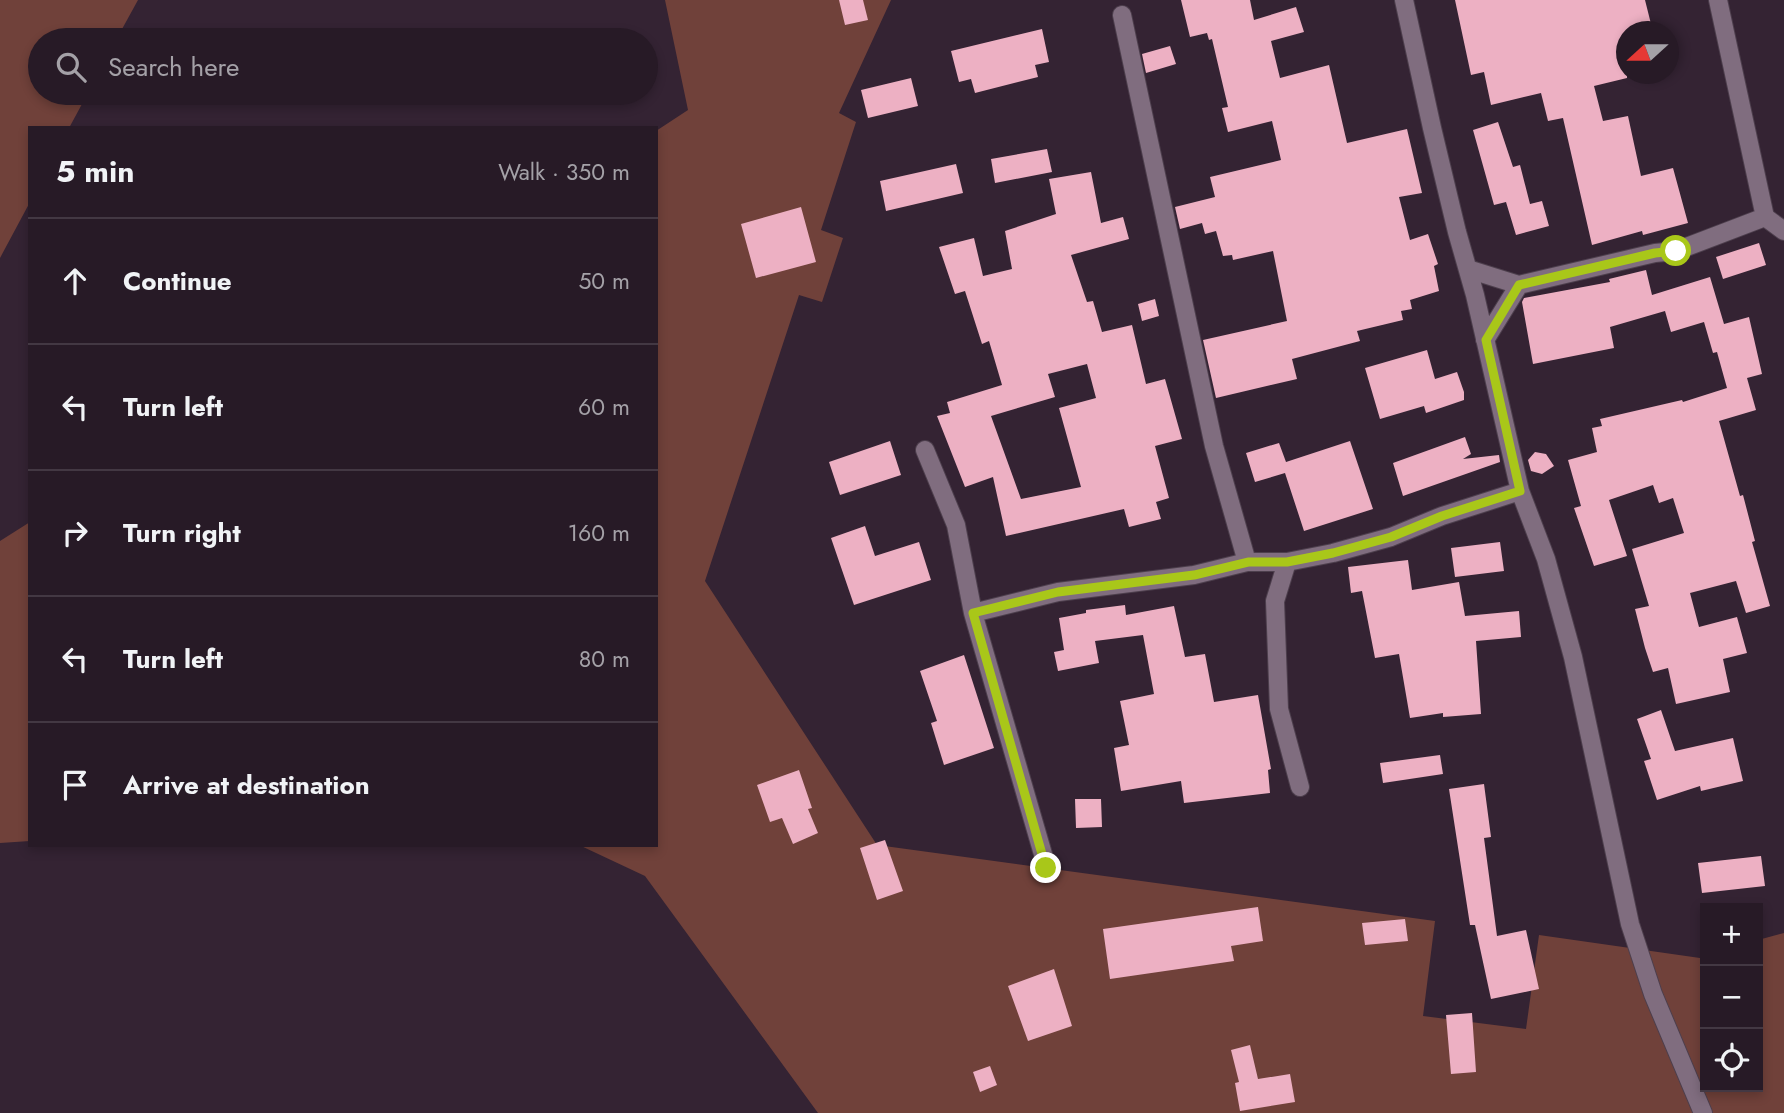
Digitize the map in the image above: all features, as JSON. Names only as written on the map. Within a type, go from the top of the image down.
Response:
[{"type":"street","points":[[1404,0],[1432,128],[1486,340],[1520,491],[1546,559],[1573,657],[1630,924],[1653,994],[1703,1113]]},
{"type":"street","points":[[1718,0],[1765,217],[1784,231]]},
{"type":"street","points":[[1122,15],[1214,446],[1248,562]]},
{"type":"street","points":[[1468,269],[1519,285],[1655,253],[1676,251],[1765,217]]},
{"type":"street","points":[[1486,340],[1519,285]]},
{"type":"street","points":[[925,450],[957,525],[973,613],[1046,868]]},
{"type":"street","points":[[973,613],[1058,592],[1194,575],[1248,562],[1287,562],[1391,537],[1442,516],[1520,491]]},
{"type":"street","points":[[1287,562],[1275,601],[1279,709],[1300,787]]},
{"type":"shaded area","points":[[0,0],[138,0],[123,28],[28,28],[28,105],[81,105],[70,126],[28,126],[28,206],[0,258]]},
{"type":"shaded area","points":[[665,0],[891,0],[839,113],[856,122],[821,230],[843,238],[822,302],[799,295],[705,581],[877,845],[1435,921],[1423,1016],[1526,1029],[1539,935],[1700,958],[1700,1092],[1763,1092],[1763,939],[1784,933],[1784,1113],[818,1113],[645,876],[583,847],[658,847],[658,130],[688,110]]},
{"type":"shaded area","points":[[28,523],[28,841],[0,843],[0,541]]},
{"type":"building","points":[[839,0],[863,0],[868,20],[845,25]]},
{"type":"building","points":[[1181,0],[1250,0],[1254,20],[1296,7],[1304,32],[1271,41],[1280,78],[1329,65],[1347,143],[1407,129],[1422,193],[1399,197],[1410,240],[1428,234],[1438,264],[1434,266],[1439,291],[1410,300],[1412,309],[1401,311],[1403,320],[1357,331],[1360,341],[1292,359],[1297,379],[1216,398],[1203,340],[1287,321],[1273,251],[1233,260],[1232,255],[1223,256],[1216,231],[1205,234],[1202,223],[1180,229],[1175,207],[1215,197],[1210,177],[1281,160],[1272,121],[1228,132],[1222,108],[1228,107],[1212,39],[1209,40],[1207,33],[1190,37]]},
{"type":"building","points":[[1455,0],[1645,0],[1650,21],[1616,21],[1616,81],[1594,86],[1603,121],[1628,116],[1641,176],[1673,168],[1688,223],[1643,235],[1642,231],[1592,245],[1563,118],[1548,121],[1541,93],[1491,105],[1484,72],[1471,75]]},
{"type":"building","points":[[1042,29],[1049,62],[1035,65],[1038,77],[975,93],[971,79],[959,82],[951,51]]},
{"type":"building","points":[[1170,46],[1176,64],[1146,73],[1142,54]]},
{"type":"building","points":[[911,78],[918,106],[868,118],[861,90]]},
{"type":"building","points":[[1498,122],[1513,167],[1520,165],[1530,204],[1542,201],[1549,226],[1516,235],[1506,202],[1494,205],[1473,130]]},
{"type":"building","points":[[1047,149],[1052,172],[995,183],[991,159]]},
{"type":"building","points":[[956,164],[963,193],[886,211],[880,181]]},
{"type":"building","points":[[1091,172],[1101,223],[1123,217],[1129,239],[1071,255],[1087,302],[1093,301],[1102,332],[1132,325],[1146,384],[1165,379],[1182,439],[1155,446],[1169,498],[1156,502],[1161,519],[1129,527],[1124,509],[1006,536],[993,477],[965,487],[937,416],[950,413],[947,402],[1002,385],[989,341],[982,344],[965,291],[955,294],[939,247],[974,238],[983,276],[1012,269],[1005,231],[1056,214],[1049,179]],"holes":[[[1087,364],[1096,398],[1059,408],[1081,487],[1021,499],[991,416],[1055,397],[1048,374]]]},
{"type":"building","points":[[801,207],[816,262],[756,278],[741,224]]},
{"type":"building","points":[[1759,243],[1766,265],[1723,279],[1716,257]]},
{"type":"building","points":[[1646,270],[1652,295],[1710,277],[1724,324],[1749,317],[1762,374],[1747,378],[1756,410],[1719,421],[1740,496],[1743,495],[1755,541],[1752,542],[1770,606],[1746,613],[1736,581],[1690,593],[1699,627],[1737,617],[1747,653],[1723,659],[1730,692],[1676,704],[1668,668],[1653,672],[1645,648],[1635,609],[1649,606],[1632,549],[1684,533],[1673,498],[1659,503],[1653,485],[1609,500],[1627,556],[1594,566],[1574,508],[1581,506],[1568,460],[1597,452],[1592,428],[1602,426],[1600,419],[1682,400],[1683,402],[1727,388],[1717,352],[1713,353],[1704,322],[1671,332],[1665,311],[1610,327],[1614,348],[1533,364],[1522,302],[1524,298],[1610,282],[1609,279]]},
{"type":"building","points":[[1155,299],[1159,316],[1142,321],[1138,304]]},
{"type":"building","points":[[1427,350],[1435,379],[1457,372],[1464,400],[1426,413],[1424,406],[1380,419],[1365,368]]},
{"type":"building","points":[[1465,437],[1471,454],[1463,459],[1499,455],[1500,462],[1403,496],[1393,463]]},
{"type":"building","points":[[890,441],[901,475],[840,495],[829,462]]},
{"type":"building","points":[[1350,441],[1373,509],[1304,531],[1285,473],[1255,482],[1246,453],[1279,443],[1286,462]]},
{"type":"building","points":[[1535,452],[1546,454],[1554,466],[1542,474],[1531,471],[1528,460]]},
{"type":"building","points":[[865,526],[875,556],[919,542],[931,580],[854,605],[831,538]]},
{"type":"building","points":[[1500,542],[1504,571],[1455,577],[1451,548]]},
{"type":"building","points":[[1408,560],[1412,590],[1459,582],[1465,616],[1519,611],[1521,637],[1476,641],[1481,714],[1443,717],[1443,713],[1410,718],[1399,654],[1375,658],[1362,591],[1351,593],[1348,567]]},
{"type":"building","points":[[1125,605],[1126,615],[1174,606],[1185,657],[1205,654],[1214,702],[1258,695],[1271,769],[1268,770],[1270,793],[1184,803],[1181,781],[1121,791],[1114,748],[1129,745],[1120,701],[1154,694],[1143,635],[1095,641],[1099,663],[1058,671],[1054,652],[1064,650],[1059,618],[1086,613],[1086,610]]},
{"type":"building","points":[[964,655],[994,748],[944,765],[931,723],[937,721],[920,671]]},
{"type":"building","points":[[1661,710],[1675,751],[1733,738],[1743,781],[1701,791],[1700,786],[1657,800],[1644,761],[1651,759],[1637,719]]},
{"type":"building","points":[[1440,755],[1443,774],[1383,783],[1380,763]]},
{"type":"building","points":[[799,770],[812,808],[808,809],[818,833],[793,844],[782,818],[770,822],[757,785]]},
{"type":"building","points":[[1484,784],[1491,837],[1484,838],[1497,936],[1526,930],[1539,989],[1491,999],[1475,925],[1470,925],[1449,789]]},
{"type":"building","points":[[1075,799],[1101,799],[1102,827],[1076,828]]},
{"type":"building","points":[[885,840],[903,891],[877,900],[860,848]]},
{"type":"building","points":[[1761,856],[1765,886],[1702,893],[1698,863]]},
{"type":"building","points":[[1258,907],[1263,941],[1231,946],[1234,961],[1110,979],[1103,929]]},
{"type":"building","points":[[1405,919],[1408,941],[1365,945],[1362,923]]},
{"type":"building","points":[[1054,969],[1072,1026],[1028,1041],[1008,986]]},
{"type":"building","points":[[1472,1013],[1476,1072],[1451,1074],[1446,1015]]},
{"type":"building","points":[[1250,1045],[1258,1079],[1290,1074],[1295,1102],[1240,1111],[1235,1083],[1239,1082],[1231,1050]]},
{"type":"building","points":[[990,1066],[997,1085],[980,1092],[973,1072]]},
{"type":"route","points":[[1046,868],[973,613],[1058,592],[1194,575],[1248,562],[1287,562],[1333,553],[1391,537],[1442,516],[1520,491],[1486,340],[1519,285],[1655,253],[1676,251]]}]
